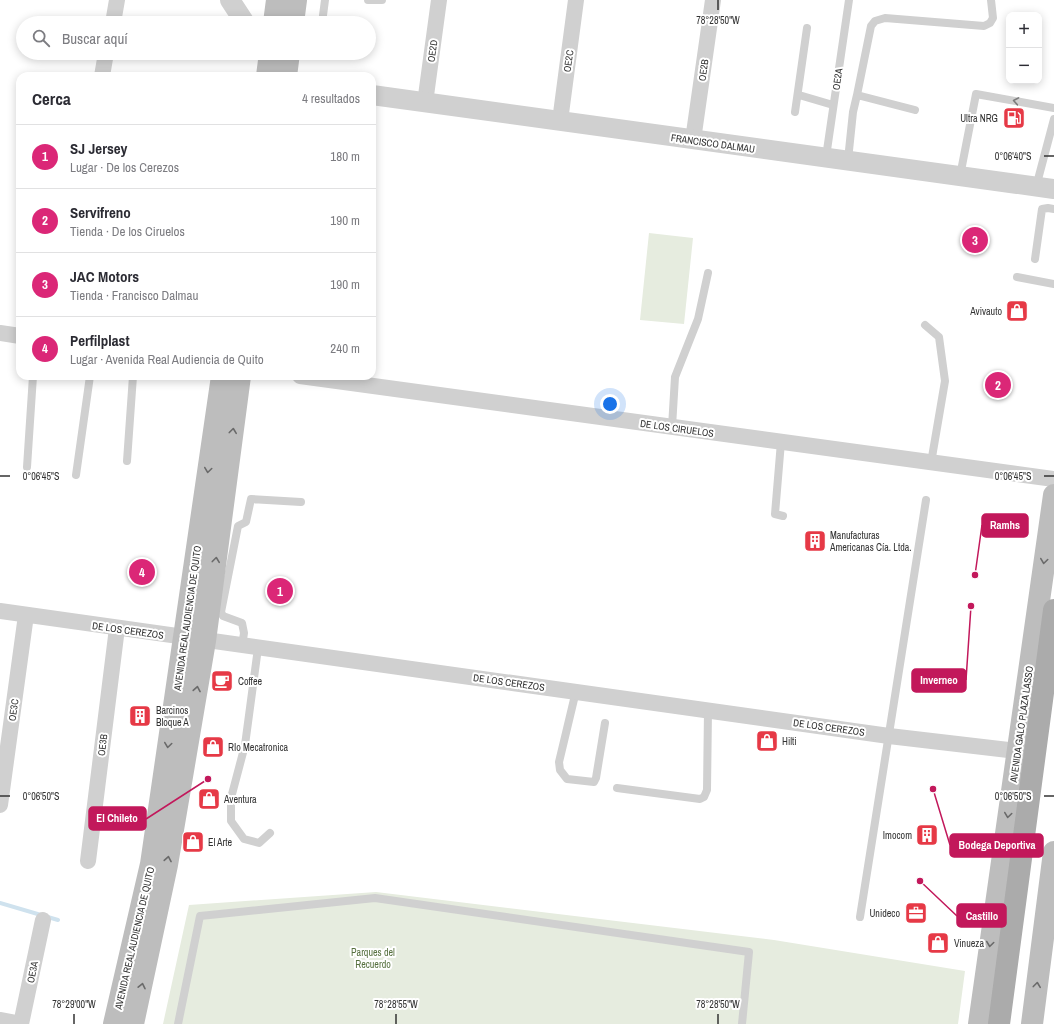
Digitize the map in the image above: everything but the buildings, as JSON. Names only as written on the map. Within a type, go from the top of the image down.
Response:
[{"type":"main road","points":[[282,16],[293,6]]},
{"type":"main road","points":[[273,62],[282,72]]},
{"type":"main road","name":"AVENIDA REAL AUDIENCIA DE QUITO","points":[[133,1024],[167,865],[195,639],[222,380]]},
{"type":"main road","name":"AVENIDA REAL AUDIENCIA DE QUITO","points":[[114,1024],[151,864],[195,639],[239,380]]},
{"type":"main road","name":"AVENIDA GALO PLAZA LASSO","points":[[979,1024],[1054,495]]},
{"type":"main road","name":"AVENIDA GALO PLAZA LASSO","points":[[999,1024],[1054,610]]},
{"type":"main road","points":[[1012,1024],[1054,692]]},
{"type":"main road","points":[[1032,1024],[1054,852]]},
{"type":"street","points":[[114,16],[117,0]]},
{"type":"street","points":[[230,0],[240,16]]},
{"type":"street","name":"OE2D","points":[[425,102],[439,0]]},
{"type":"street","name":"OE2C","points":[[560,121],[576,0]]},
{"type":"street","name":"OE2B","points":[[693,140],[713,0]]},
{"type":"street","points":[[103,72],[105,60]]},
{"type":"street","name":"FRANCISCO DALMAU","points":[[376,96],[1045,188]]},
{"type":"street","points":[[0,333],[16,335]]},
{"type":"street","name":"DE LOS CIRUELOS","points":[[329,380],[1054,479]]},
{"type":"street","name":"DE LOS CEREZOS","points":[[0,611],[889,736],[1017,752]]},
{"type":"street","name":"OE3C","points":[[0,804],[26,615]]},
{"type":"street","name":"OE3B","points":[[88,861],[117,628]]},
{"type":"street","name":"OE3A","points":[[21,1023],[43,920]]},
{"type":"street","points":[[0,1018],[21,1023]]},
{"type":"lane","points":[[323,16],[325,0]]},
{"type":"lane","points":[[368,0],[382,0]]},
{"type":"lane","name":"OE2A","points":[[826,158],[849,0]]},
{"type":"lane","points":[[848,161],[853,112],[871,26],[875,21],[885,18],[984,26],[990,23],[993,18],[991,0]]},
{"type":"lane","points":[[795,112],[799,95],[807,28]]},
{"type":"lane","points":[[960,176],[976,94],[1054,108]]},
{"type":"lane","points":[[799,95],[833,105]]},
{"type":"lane","points":[[857,95],[915,110]]},
{"type":"lane","points":[[1045,188],[1054,118]]},
{"type":"lane","points":[[1035,259],[1042,209],[1054,209]]},
{"type":"lane","points":[[672,427],[675,377],[698,319],[708,273]]},
{"type":"lane","points":[[1017,277],[1054,284]]},
{"type":"lane","points":[[925,325],[939,337],[945,381],[931,463]]},
{"type":"lane","points":[[27,467],[34,380]]},
{"type":"lane","points":[[76,476],[89,380]]},
{"type":"lane","points":[[127,461],[133,380]]},
{"type":"lane","points":[[781,442],[775,514],[783,516]]},
{"type":"lane","points":[[242,646],[244,633],[242,623],[223,616],[221,612],[238,526],[246,522],[251,498],[301,502]]},
{"type":"lane","points":[[860,917],[926,500]]},
{"type":"lane","points":[[258,648],[245,744],[231,798],[231,821],[244,839],[259,843],[270,834]]},
{"type":"lane","points":[[576,691],[559,762],[560,770],[567,779],[594,782],[596,778],[605,723]]},
{"type":"lane","points":[[616,788],[700,799],[704,797],[707,790],[708,710]]},
{"type":"lane","points":[[178,1024],[200,916],[375,898],[749,952],[742,1024]]},
{"type":"green space","points":[[649,233],[693,238],[684,324],[640,320]]},
{"type":"green space","name":"Parques del Recuerdo","points":[[376,892],[774,940],[965,971],[958,1024],[163,1024],[189,905]]},
{"type":"waterway","points":[[0,903],[58,920]]},
{"type":"place","name":"Ultra NRG","points":[[1014,118]]},
{"type":"place","name":"JAC Motors","points":[[975,240]]},
{"type":"place","name":"Avivauto","points":[[1017,311]]},
{"type":"place","name":"Servifreno","points":[[998,385]]},
{"type":"place","name":"Manufacturas Americanas Cía. Ltda.","points":[[815,541]]},
{"type":"place","name":"Perfilplast","points":[[142,572]]},
{"type":"place","name":"Ramhs","points":[[975,575]]},
{"type":"place","name":"SJ Jersey","points":[[280,591]]},
{"type":"place","name":"Inverneo","points":[[971,606]]},
{"type":"place","name":"Coffee","points":[[222,681]]},
{"type":"place","name":"Barcinos Bloque A","points":[[140,716]]},
{"type":"place","name":"Hilti","points":[[767,741]]},
{"type":"place","name":"RIo Mecatronica","points":[[213,747]]},
{"type":"place","name":"El Chileto","points":[[208,779]]},
{"type":"place","name":"Bodega Deportiva","points":[[933,789]]},
{"type":"place","name":"Aventura","points":[[209,799]]},
{"type":"place","name":"Imocom","points":[[927,835]]},
{"type":"place","name":"El Arte","points":[[193,842]]},
{"type":"place","name":"Castillo","points":[[920,881]]},
{"type":"place","name":"Unideco","points":[[916,913]]},
{"type":"place","name":"Vinueza","points":[[938,943]]}]
